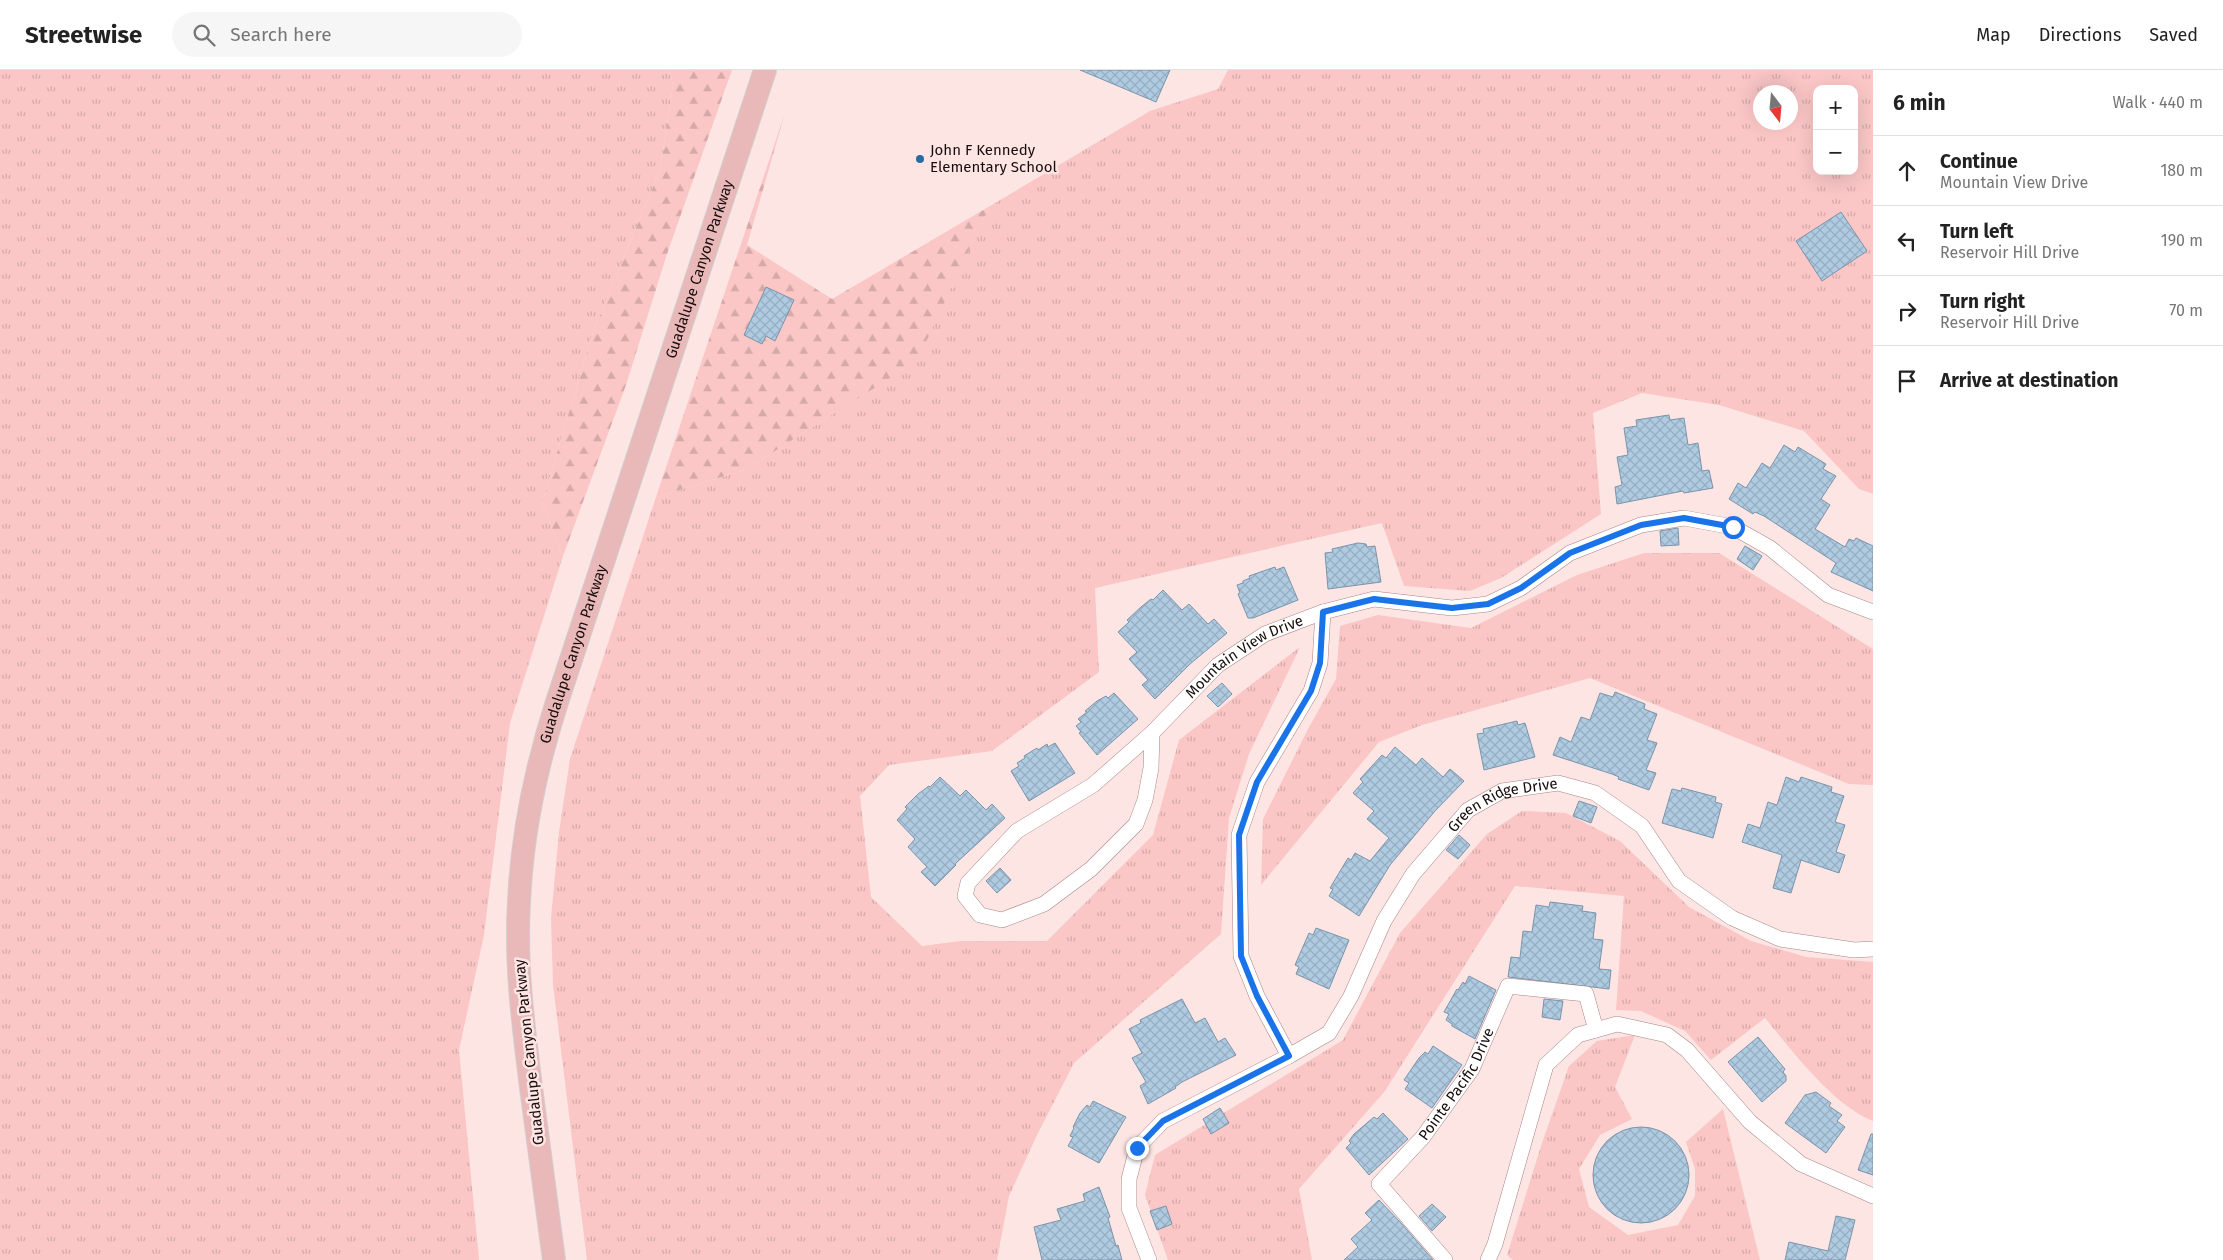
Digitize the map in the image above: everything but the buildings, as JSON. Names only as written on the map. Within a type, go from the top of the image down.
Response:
[{"type":"main road","name":"Guadalupe Canyon Parkway","points":[[554,1260],[526,1048],[519,976],[519,903],[528,813],[556,702],[765,70]]},
{"type":"street","name":"Mountain View Drive","points":[[1152,733],[1151,768],[1145,800],[1136,824],[1091,869],[1044,904],[1002,920],[980,915],[966,896],[968,883],[1018,831],[1093,785],[1152,733],[1218,665],[1265,634],[1323,612],[1374,599],[1452,608],[1488,604],[1521,588],[1570,553],[1641,525],[1684,518],[1733,527],[1770,548],[1828,595],[1873,612]]},
{"type":"street","points":[[1289,1056],[1257,996],[1241,956],[1239,835],[1257,782],[1311,691],[1320,663],[1323,612]]},
{"type":"street","name":"Green Ridge Drive","points":[[1149,1260],[1129,1208],[1129,1179],[1137,1148],[1163,1121],[1329,1034],[1351,996],[1384,921],[1413,874],[1468,810],[1502,791],[1558,783],[1595,793],[1642,826],[1679,881],[1732,918],[1780,939],[1854,950],[1873,949]]},
{"type":"street","name":"Pointe Pacific Drive","points":[[1445,1260],[1379,1184],[1423,1137],[1472,1069],[1508,986],[1586,994],[1596,1030]]},
{"type":"street","points":[[1488,1260],[1495,1244],[1546,1065],[1578,1035],[1617,1024],[1667,1035],[1687,1050],[1750,1122],[1801,1164],[1873,1196]]},
{"type":"green space","points":[[0,70],[669,70],[673,85],[660,170],[593,332],[542,503],[563,556],[510,723],[484,935],[459,1050],[479,1260],[0,1260]]},
{"type":"green space","points":[[669,70],[732,70],[667,254],[626,385],[563,556],[542,503],[593,332],[660,170],[673,85]]},
{"type":"green space","points":[[1228,70],[1873,70],[1873,494],[1859,489],[1804,431],[1719,405],[1642,393],[1593,413],[1601,514],[1501,578],[1470,591],[1404,586],[1382,523],[1095,588],[1099,672],[992,751],[889,765],[860,796],[871,897],[922,946],[961,941],[1047,941],[1153,835],[1179,740],[1300,647],[1249,754],[1229,818],[1221,934],[1074,1063],[1037,1135],[1009,1196],[997,1260],[587,1260],[553,985],[551,918],[559,832],[570,759],[656,497],[745,470],[916,361],[990,206],[1150,111],[1218,89]]},
{"type":"green space","points":[[785,113],[747,245],[832,299],[990,206],[917,361],[745,470],[656,497]]},
{"type":"green space","points":[[1644,553],[1719,553],[1873,649],[1873,785],[1849,784],[1590,678],[1422,725],[1379,742],[1261,885],[1263,819],[1308,729],[1336,679],[1340,626],[1378,615],[1471,628],[1577,575]]},
{"type":"green space","points":[[1522,811],[1566,813],[1620,841],[1689,907],[1751,941],[1806,957],[1873,962],[1873,1121],[1843,1103],[1829,1090],[1801,1061],[1765,1018],[1711,1060],[1685,1031],[1641,1011],[1616,1010],[1624,896],[1515,886],[1385,1091],[1299,1189],[1312,1260],[1168,1260],[1145,1195],[1155,1155],[1343,1040],[1400,933],[1487,834]]},
{"type":"green space","points":[[1635,1035],[1615,1087],[1632,1119],[1600,1135],[1579,1169],[1589,1207],[1628,1235],[1678,1225],[1695,1196],[1695,1169],[1686,1142],[1723,1109],[1760,1260],[1513,1260],[1507,1255],[1542,1143],[1569,1066],[1597,1041]]},
{"type":"place","name":"John F Kennedy Elementary School","points":[[920,159]]},
{"type":"route","points":[[1137,1148],[1163,1121],[1289,1056],[1257,996],[1241,956],[1239,835],[1257,782],[1311,691],[1320,663],[1323,612],[1374,599],[1452,608],[1488,604],[1521,588],[1570,553],[1641,525],[1684,518],[1733,527]]}]
